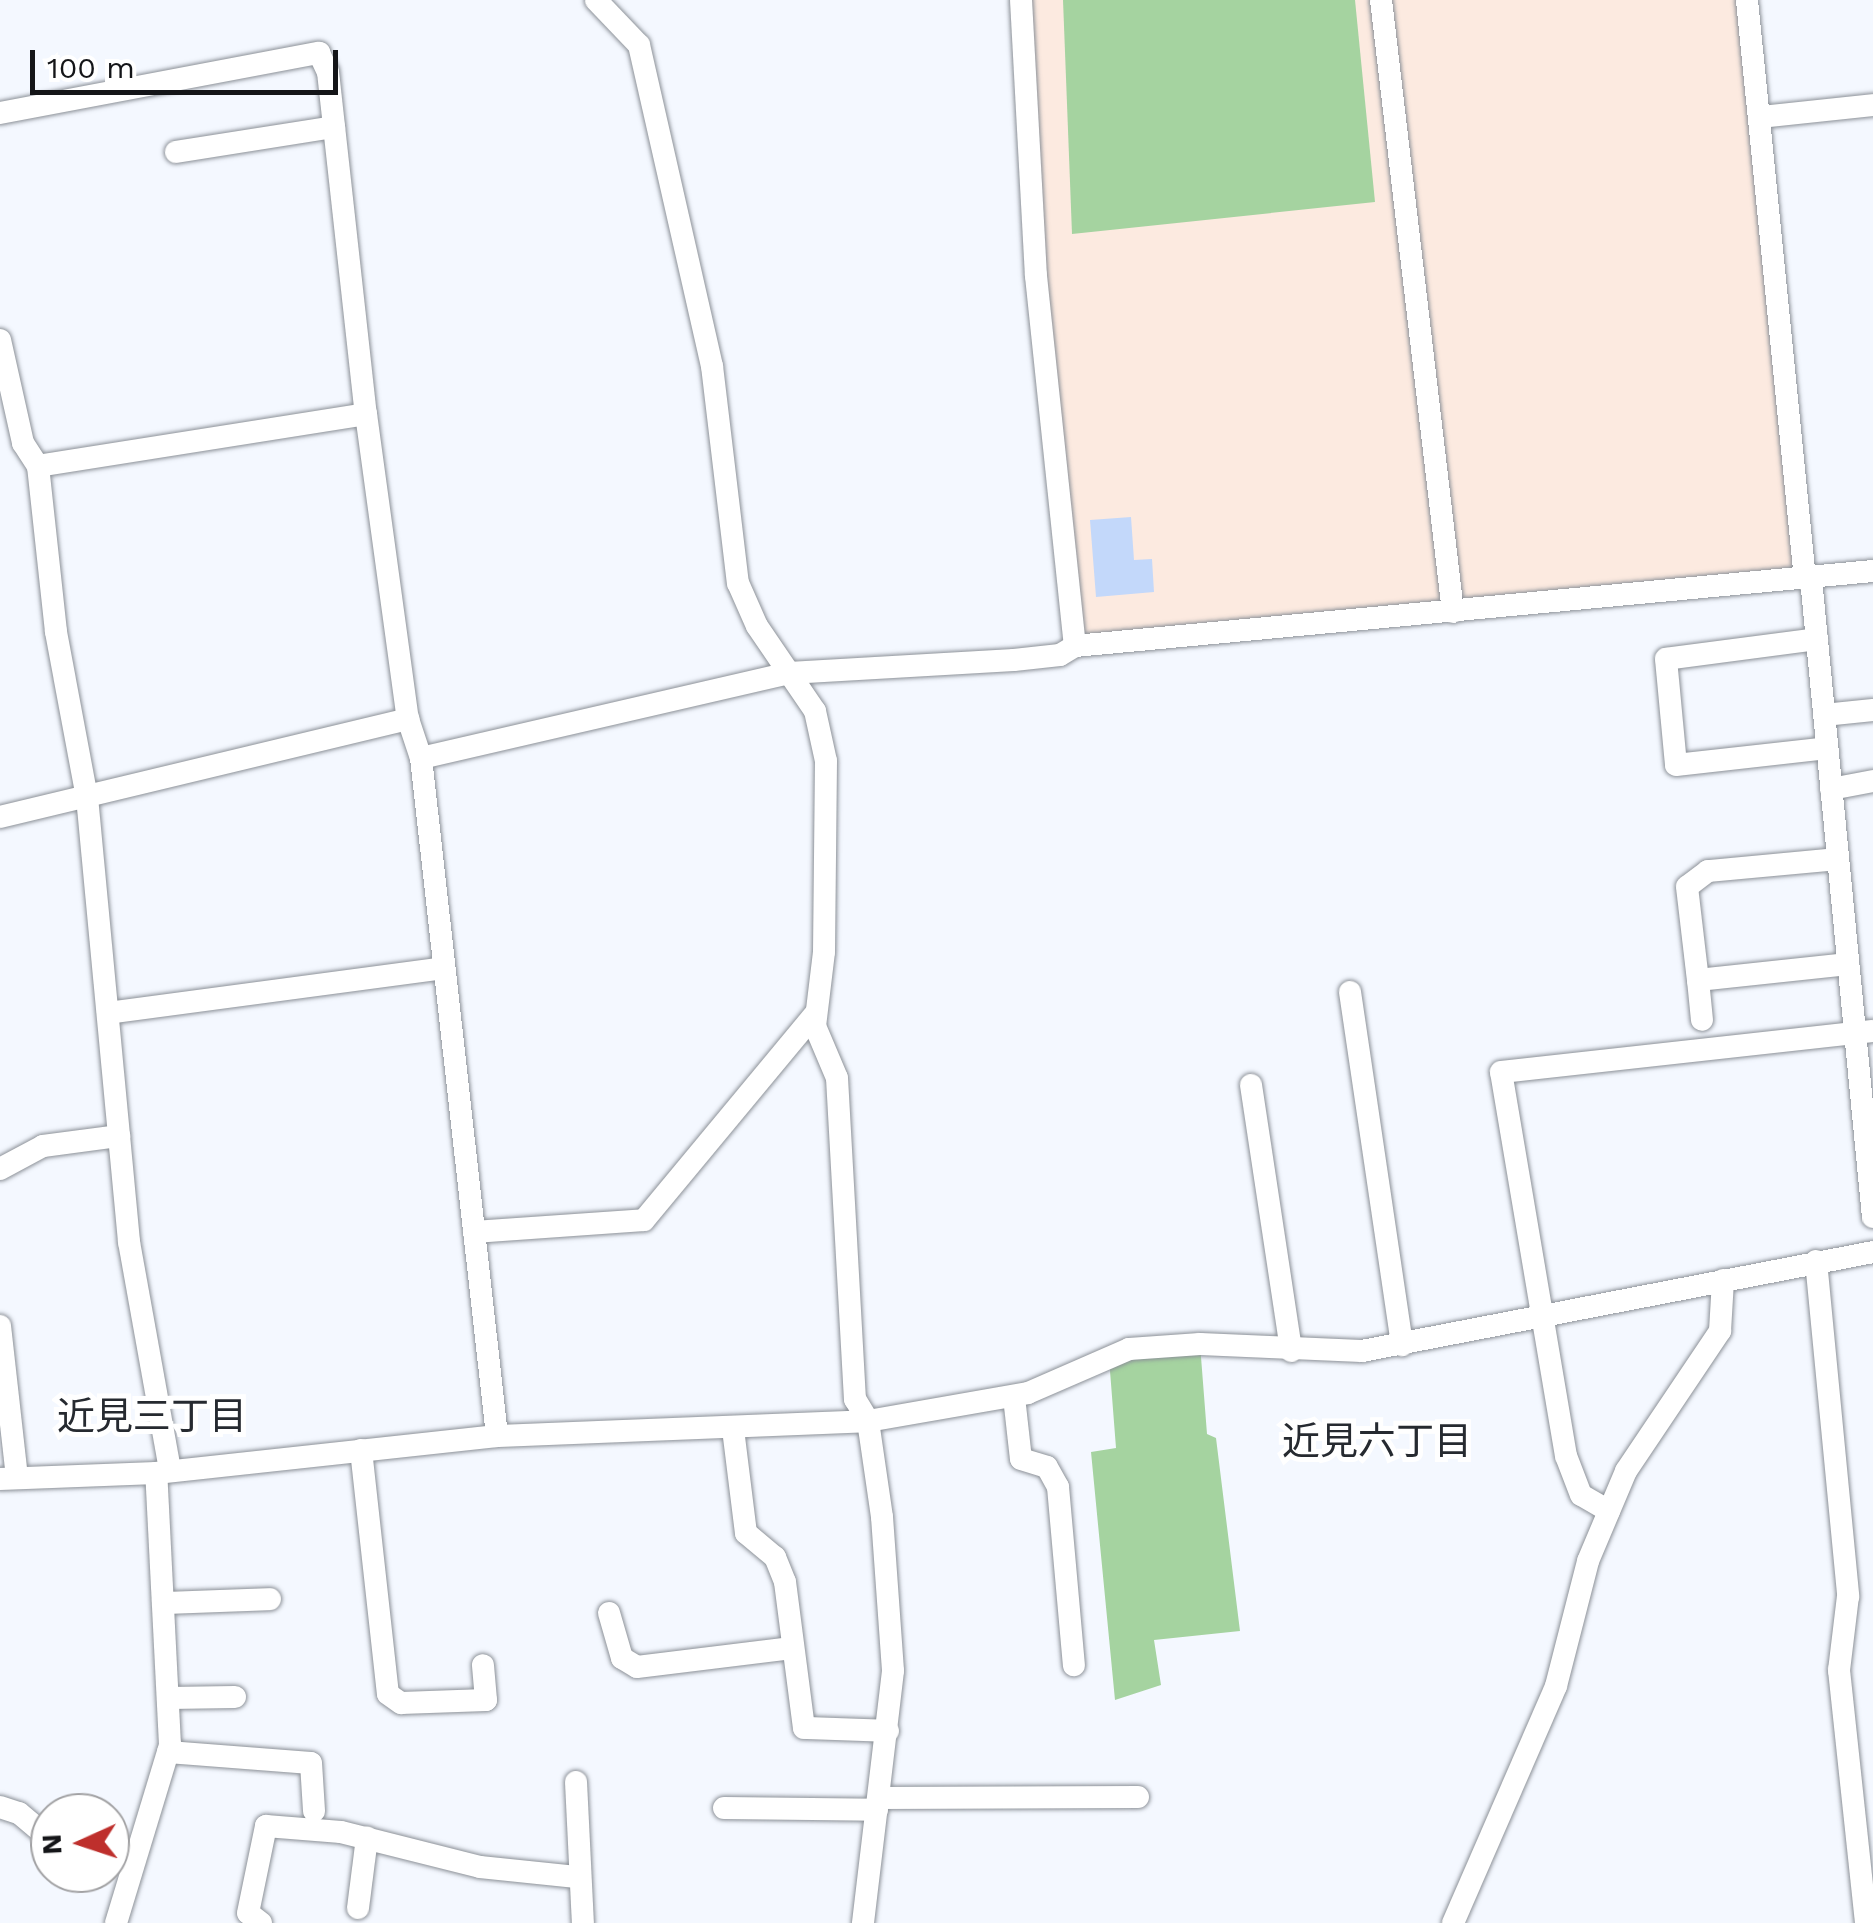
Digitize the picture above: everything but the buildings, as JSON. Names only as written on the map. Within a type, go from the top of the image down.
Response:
[{"type":"street","points":[[596,0],[638,45],[712,366],[738,583],[789,673],[816,711],[826,762],[824,952],[815,1014],[837,1078],[855,1399],[868,1421],[890,1632],[888,1731],[863,1923]]},
{"type":"street","points":[[1021,0],[1036,276],[1075,646]]},
{"type":"street","points":[[1381,0],[1453,612]]},
{"type":"street","points":[[1748,0],[1848,964],[1863,1032],[1873,1217]]},
{"type":"street","points":[[0,114],[319,53],[334,128],[366,414],[408,719],[420,758],[497,1436]]},
{"type":"street","points":[[1761,117],[1873,105]]},
{"type":"street","points":[[176,152],[334,128]]},
{"type":"street","points":[[0,340],[12,445],[38,466],[56,632],[87,797],[129,1242],[163,1471],[168,1752],[130,1845]]},
{"type":"street","points":[[38,466],[366,414]]},
{"type":"street","points":[[420,758],[789,673],[1014,660],[1060,655],[1075,646],[1873,572]]},
{"type":"street","points":[[1817,639],[1666,659],[1676,765],[1827,748]]},
{"type":"street","points":[[1824,715],[1873,710]]},
{"type":"street","points":[[0,817],[408,719]]},
{"type":"street","points":[[1831,789],[1873,781]]},
{"type":"street","points":[[1702,1020],[1687,886],[1708,871],[1838,858]]},
{"type":"street","points":[[1698,980],[1848,964]]},
{"type":"street","points":[[108,1013],[444,968]]},
{"type":"street","points":[[1350,992],[1402,1345]]},
{"type":"street","points":[[474,1232],[644,1220],[815,1014]]},
{"type":"street","points":[[1609,1511],[1581,1495],[1566,1456],[1501,1072],[1863,1032]]},
{"type":"street","points":[[1251,1085],[1291,1351]]},
{"type":"street","points":[[0,1170],[43,1146],[120,1136]]},
{"type":"street","points":[[0,1326],[9,1478],[163,1471],[497,1436],[868,1421],[1014,1397],[1129,1349],[1200,1344],[1291,1351],[1402,1345],[1873,1252]]},
{"type":"street","points":[[1816,1261],[1848,1596],[1838,1670],[1866,1923]]},
{"type":"street","points":[[1453,1923],[1556,1686],[1588,1561],[1626,1471],[1720,1331],[1723,1280]]},
{"type":"street","points":[[1014,1397],[1021,1459],[1047,1468],[1058,1487],[1074,1664]]},
{"type":"street","points":[[733,1429],[746,1533],[775,1557],[785,1582],[804,1728],[888,1731]]},
{"type":"street","points":[[360,1450],[388,1694],[401,1703],[486,1700],[483,1665]]},
{"type":"street","points":[[163,1603],[270,1598]]},
{"type":"street","points":[[609,1613],[622,1658],[638,1667],[792,1648]]},
{"type":"street","points":[[169,1698],[235,1697]]},
{"type":"street","points":[[168,1752],[311,1763],[314,1811]]},
{"type":"street","points":[[576,1782],[576,1877],[583,1923]]},
{"type":"street","points":[[724,1808],[1138,1796]]},
{"type":"street","points":[[0,1807],[30,1826]]},
{"type":"street","points":[[260,1923],[248,1912],[266,1826],[367,1838],[480,1867],[576,1877]]},
{"type":"street","points":[[358,1908],[367,1838]]},
{"type":"street","points":[[116,1923],[118,1893]]},
{"type":"shaded area","points":[[1021,0],[1744,0],[1805,579],[1075,646]]},
{"type":"green space","points":[[1063,0],[1355,0],[1375,202],[1072,234]]},
{"type":"green space","points":[[1200,1344],[1207,1434],[1216,1438],[1240,1631],[1154,1640],[1161,1685],[1115,1700],[1091,1452],[1116,1448],[1109,1358]]},
{"type":"water","points":[[1131,517],[1134,560],[1152,559],[1154,592],[1096,597],[1090,520]]},
{"type":"district","name":"近見三丁目","points":[[152,1417]]},
{"type":"district","name":"近見六丁目","points":[[1377,1442]]}]
